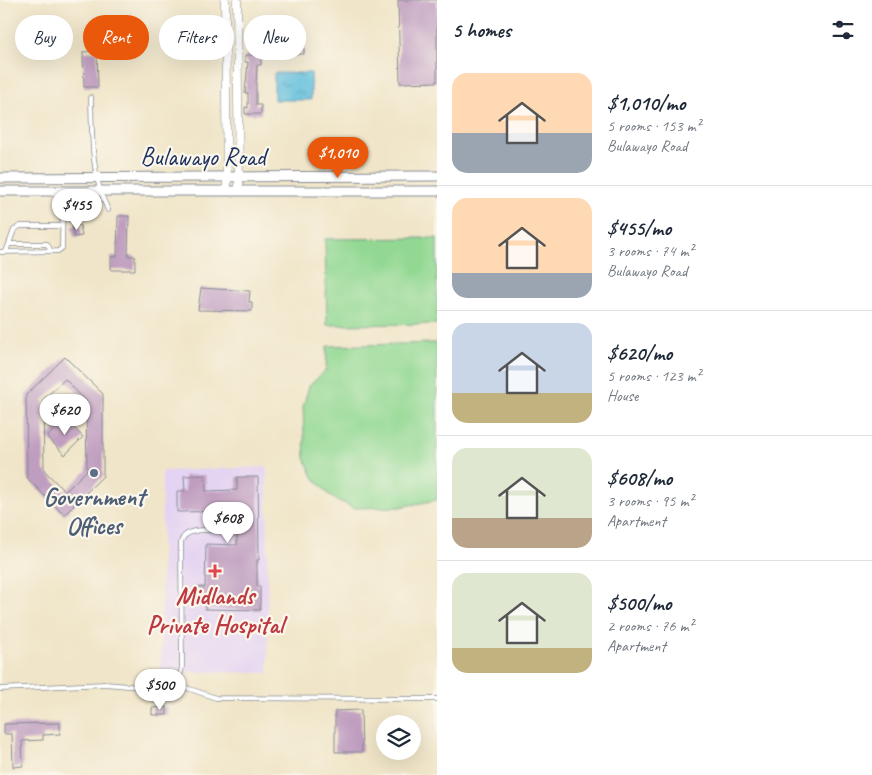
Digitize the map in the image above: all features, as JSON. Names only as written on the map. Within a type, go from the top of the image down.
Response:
[{"type":"street","points":[[225,0],[228,191]]},
{"type":"street","points":[[238,0],[239,191]]},
{"type":"street","name":"Bulawayo Road","points":[[0,178],[437,176]]},
{"type":"street","name":"Bulawayo Road","points":[[0,192],[437,191]]},
{"type":"lane","points":[[91,97],[92,136],[99,191],[108,210]]},
{"type":"lane","points":[[0,252],[58,251],[62,248],[63,192]]},
{"type":"lane","points":[[6,252],[14,230],[20,226],[62,226]]},
{"type":"lane","points":[[10,244],[47,244],[51,251]]},
{"type":"lane","points":[[174,687],[179,681],[182,667],[181,542],[183,536],[189,531],[223,530]]},
{"type":"lane","points":[[0,689],[106,684],[164,689],[184,687],[216,698],[437,699]]},
{"type":"shaded area","name":"Midlands Private Hospital","points":[[267,467],[268,673],[161,671],[162,471]]},
{"type":"green space","points":[[437,238],[437,324],[327,325],[325,239]]},
{"type":"green space","points":[[437,343],[437,500],[399,507],[354,508],[331,497],[313,477],[305,458],[303,407],[309,386],[326,370],[327,346]]},
{"type":"water","points":[[274,73],[311,73],[311,100],[274,100]]},
{"type":"building","points":[[398,0],[437,0],[437,82],[400,83]]},
{"type":"building","points":[[83,60],[97,60],[98,87],[84,87]]},
{"type":"building","points":[[245,60],[261,60],[261,65],[257,65],[256,105],[261,105],[261,114],[245,114],[245,107],[248,108],[248,93],[245,93],[248,62],[245,62]]},
{"type":"building","points":[[118,216],[129,216],[128,256],[135,256],[135,270],[111,270],[111,257],[117,256]]},
{"type":"building","points":[[80,225],[82,236],[74,237],[72,226]]},
{"type":"building","points":[[201,288],[250,291],[249,302],[252,302],[252,311],[198,310]]},
{"type":"building","points":[[65,357],[103,394],[103,476],[64,515],[27,478],[26,395]],"holes":[[[65,379],[86,401],[87,470],[65,492],[44,470],[43,400]]]},
{"type":"building","points":[[65,419],[83,437],[65,455],[47,437]]},
{"type":"building","points":[[205,475],[206,491],[237,490],[237,477],[258,477],[259,560],[257,560],[257,586],[260,586],[260,610],[205,609],[205,598],[194,598],[194,587],[205,587],[206,544],[237,545],[237,511],[177,512],[177,491],[185,491],[184,476]]},
{"type":"building","points":[[167,707],[167,715],[152,715],[152,708]]},
{"type":"building","points":[[361,710],[362,752],[335,752],[335,711]]},
{"type":"building","points":[[60,723],[60,734],[43,735],[43,740],[22,741],[23,766],[13,767],[12,734],[4,734],[4,724]]},
{"type":"place","name":"Government Offices","points":[[94,473]]},
{"type":"place","name":"Midlands Private Hospital","points":[[215,571]]}]
